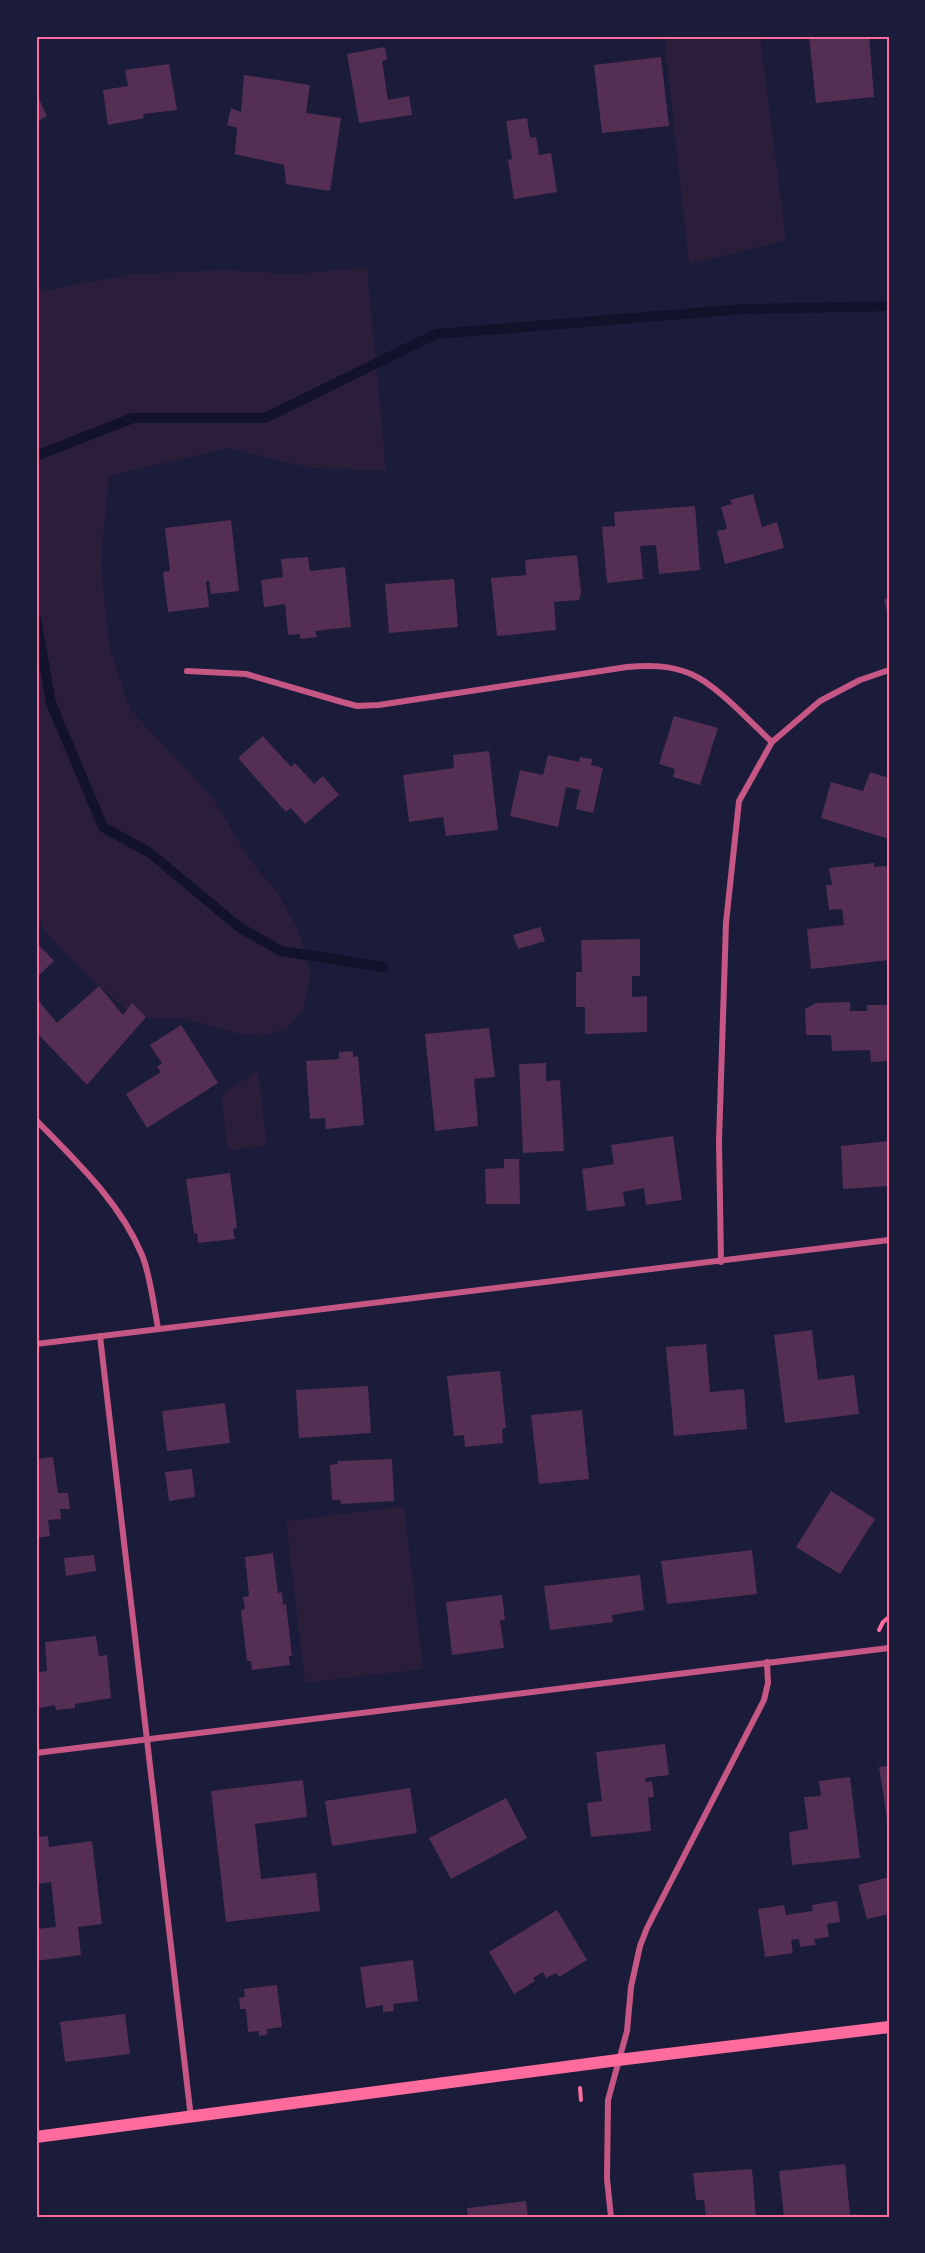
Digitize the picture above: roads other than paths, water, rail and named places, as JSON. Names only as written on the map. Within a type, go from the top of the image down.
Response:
[{"type":"main road","points":[[36,2137],[618,2060],[889,2027]]},
{"type":"street","points":[[187,671],[246,674],[357,706],[379,705],[627,668],[659,666],[692,674],[712,687],[772,742]]},
{"type":"street","points":[[721,1262],[719,1141],[727,912],[739,801],[772,742],[820,701],[860,680],[889,670]]},
{"type":"street","points":[[36,1120],[80,1165],[120,1215],[143,1256],[158,1328]]},
{"type":"street","points":[[36,1344],[889,1240]]},
{"type":"street","points":[[99,1336],[191,2118]]},
{"type":"street","points":[[36,1753],[889,1648]]},
{"type":"street","points":[[611,2217],[607,2179],[608,2100],[627,2031],[631,1987],[640,1946],[647,1928],[764,1700],[768,1683],[767,1662]]},
{"type":"waterway","points":[[36,456],[133,418],[265,418],[436,334],[744,309],[889,306]]},
{"type":"waterway","points":[[36,618],[51,703],[103,827],[150,853],[239,927],[281,951],[383,967]]}]
